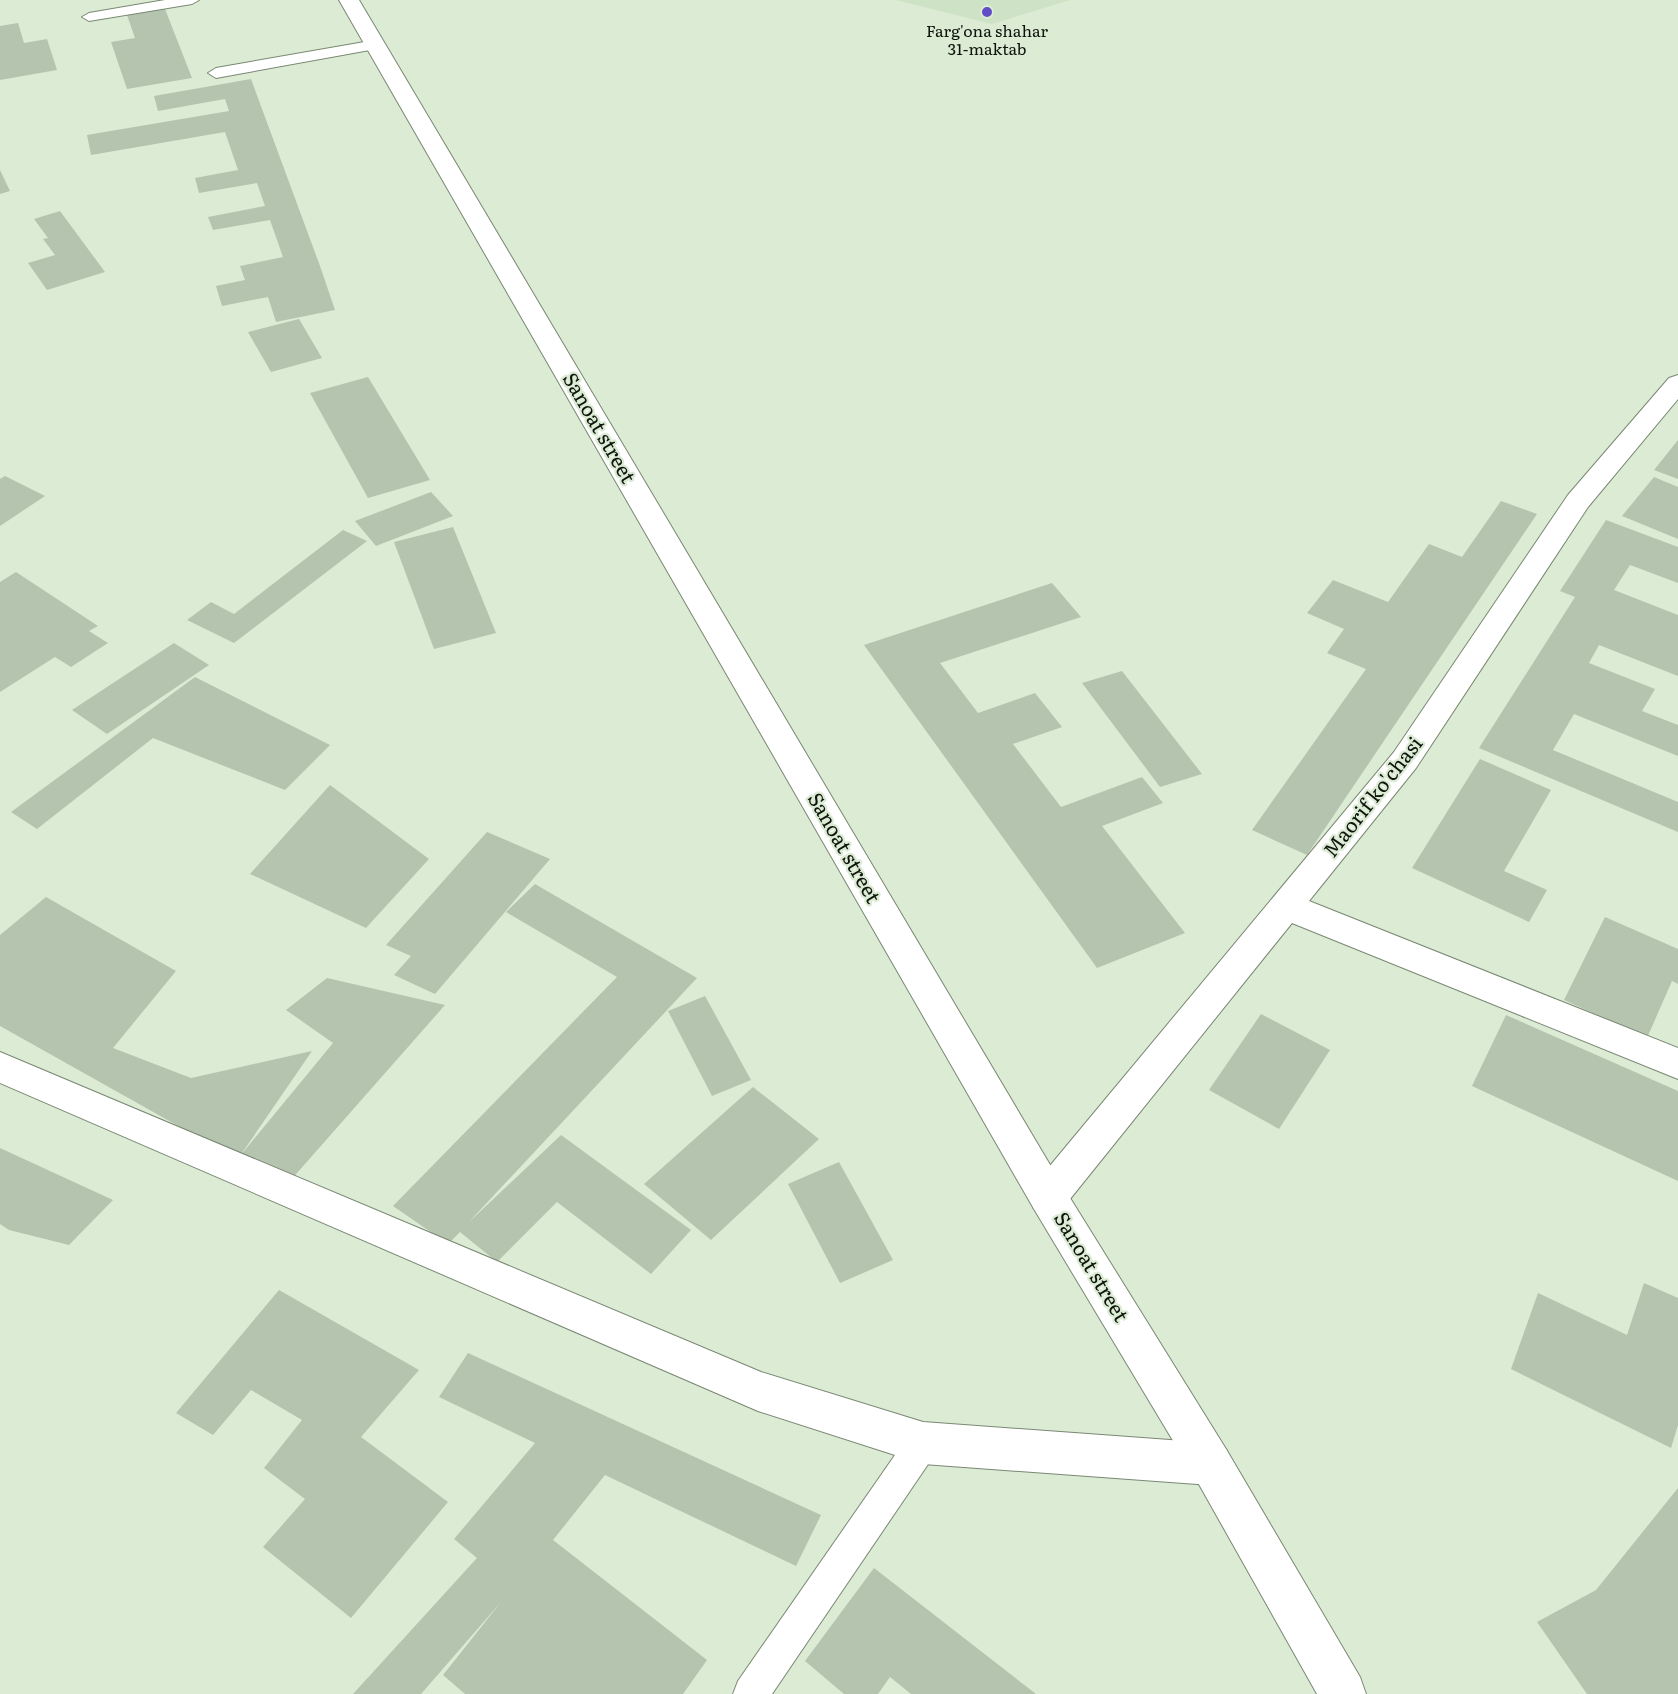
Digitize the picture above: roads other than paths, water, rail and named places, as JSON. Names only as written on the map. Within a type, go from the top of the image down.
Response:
[{"type":"street","name":"Sanoat street","points":[[349,0],[1048,1197],[1211,1464],[1342,1694]]},
{"type":"street","name":"Maorif ko'chasi","points":[[1048,1197],[1405,760],[1578,501],[1678,383]]},
{"type":"street","points":[[1286,906],[1678,1064]]},
{"type":"street","points":[[0,1067],[758,1391],[923,1443],[1211,1464]]},
{"type":"lane","points":[[89,17],[192,0]]},
{"type":"lane","points":[[216,73],[376,45]]},
{"type":"lane","points":[[751,1694],[923,1443]]},
{"type":"place","name":"Farg'ona shahar 31-maktab","points":[[987,12]]}]
